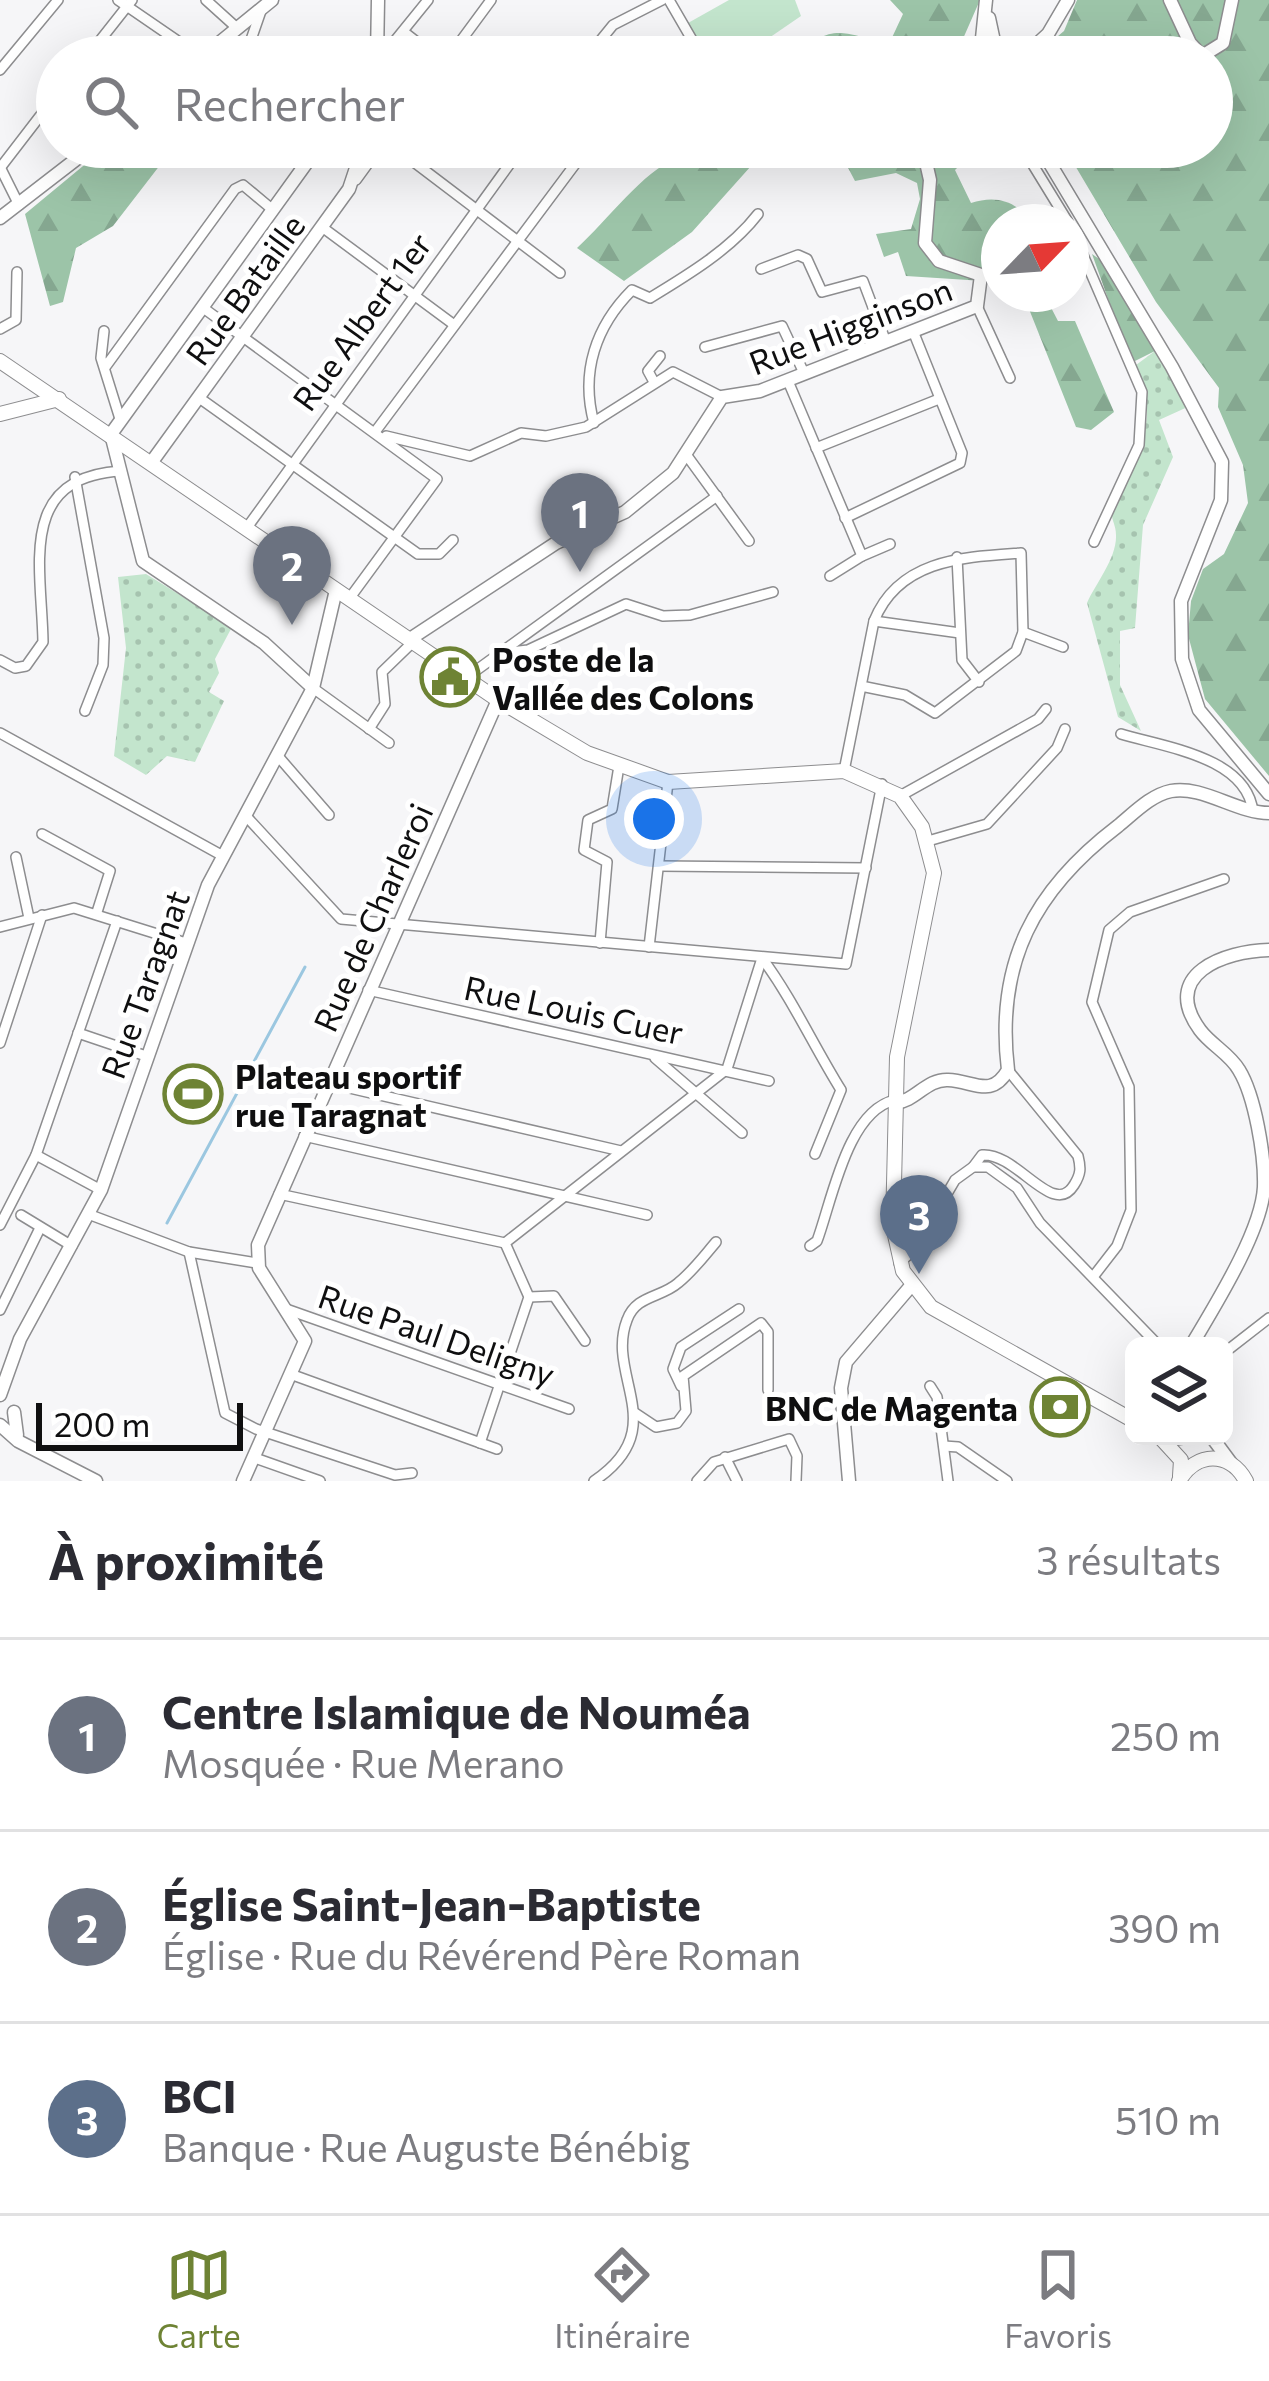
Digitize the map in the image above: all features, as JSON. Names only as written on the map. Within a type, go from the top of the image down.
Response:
[{"type":"main road","points":[[0,361],[498,700],[619,766],[668,782],[844,771],[882,784],[900,796],[928,841],[932,898],[899,1042],[895,1102],[899,1260],[915,1293],[1125,1416]]},
{"type":"main road","points":[[35,404],[41,392],[36,383]]},
{"type":"main road","points":[[0,414],[59,399]]},
{"type":"main road","points":[[1169,1445],[1181,1460],[1179,1480]]},
{"type":"main road","points":[[1176,1445],[1200,1460],[1231,1462],[1246,1481]]},
{"type":"main road","points":[[1179,1480],[1200,1460]]},
{"type":"street","points":[[0,70],[58,0]]},
{"type":"street","points":[[206,0],[237,28]]},
{"type":"street","points":[[377,36],[378,0]]},
{"type":"street","points":[[400,36],[428,0]]},
{"type":"street","points":[[464,36],[491,0]]},
{"type":"street","points":[[604,36],[613,25],[665,0],[688,36]]},
{"type":"street","points":[[1043,36],[1068,0]]},
{"type":"street","points":[[1170,0],[1187,36]]},
{"type":"street","points":[[1224,36],[1232,0]]},
{"type":"street","points":[[986,1],[990,36]]},
{"type":"street","points":[[101,36],[125,2],[173,36]]},
{"type":"street","points":[[227,36],[267,4]]},
{"type":"street","points":[[254,36],[267,4]]},
{"type":"street","points":[[404,32],[409,36]]},
{"type":"street","points":[[20,206],[0,168],[36,121]]},
{"type":"street","points":[[0,218],[66,168]]},
{"type":"street","points":[[303,168],[111,434],[142,561],[264,643],[313,688],[389,742]]},
{"type":"street","points":[[350,189],[357,168]]},
{"type":"street","name":"Rue Bataille","points":[[151,463],[365,168]]},
{"type":"street","points":[[422,168],[560,273]]},
{"type":"street","name":"Rue Albert 1er","points":[[246,529],[506,168]]},
{"type":"street","points":[[375,432],[572,168]]},
{"type":"street","name":"Rue Higginson","points":[[654,382],[673,372],[722,397],[788,381],[977,306],[980,275],[938,261],[925,243],[927,168]]},
{"type":"street","points":[[1038,168],[1172,367],[1222,462],[1221,500],[1181,601],[1182,659],[1198,710],[1269,794]]},
{"type":"street","points":[[1049,168],[1063,204]]},
{"type":"street","points":[[106,366],[235,189],[243,185],[274,210]]},
{"type":"street","points":[[594,423],[587,377],[610,312],[632,290],[650,298],[681,280],[742,235],[758,214]]},
{"type":"street","points":[[322,227],[453,324]]},
{"type":"street","points":[[761,269],[798,256],[807,259],[822,292],[878,276]]},
{"type":"street","points":[[1089,268],[1142,392],[1139,446],[1094,542]]},
{"type":"street","points":[[0,329],[16,320],[17,272]]},
{"type":"street","points":[[863,281],[886,342]]},
{"type":"street","points":[[977,306],[1010,378]]},
{"type":"street","points":[[202,307],[437,479],[343,594]]},
{"type":"street","points":[[705,347],[782,326],[804,374]]},
{"type":"street","points":[[104,331],[99,350],[120,419]]},
{"type":"street","points":[[845,518],[961,463],[962,453],[913,331]]},
{"type":"street","points":[[375,432],[470,456],[511,436],[565,434],[626,406],[654,382],[648,371],[660,356]]},
{"type":"street","points":[[788,381],[862,556]]},
{"type":"street","points":[[198,397],[428,555],[439,554],[453,541]]},
{"type":"street","points":[[369,728],[385,704],[382,672],[412,640],[556,543],[625,512],[674,472],[722,397]]},
{"type":"street","points":[[817,448],[939,399]]},
{"type":"street","points":[[686,454],[749,541]]},
{"type":"street","points":[[0,660],[16,668],[26,666],[43,642],[35,568],[46,524],[64,485],[76,477],[121,471]]},
{"type":"street","points":[[76,477],[104,638],[103,664],[85,711]]},
{"type":"street","points":[[467,677],[717,496]]},
{"type":"street","points":[[830,576],[890,544]]},
{"type":"street","points":[[844,771],[874,620],[880,607],[919,569],[957,557],[1021,553],[1024,632],[1010,659],[935,713],[905,695],[861,686]]},
{"type":"street","points":[[957,557],[962,660],[979,682]]},
{"type":"street","points":[[497,654],[528,650],[626,604],[663,616],[690,615],[773,592]]},
{"type":"street","name":"Rue Taragnat","points":[[0,1395],[8,1385],[13,1355],[100,1190],[186,943],[223,856],[313,688],[343,594]]},
{"type":"street","points":[[874,620],[960,633]]},
{"type":"street","points":[[1024,632],[1064,647]]},
{"type":"street","name":"Rue de Charleroi","points":[[257,1263],[258,1245],[279,1194],[498,700]]},
{"type":"street","points":[[900,796],[1038,719],[1046,709]]},
{"type":"street","points":[[928,841],[987,824],[1057,748],[1065,729]]},
{"type":"street","points":[[0,733],[223,856]]},
{"type":"street","points":[[1121,734],[1216,764],[1240,783],[1253,812]]},
{"type":"street","points":[[277,754],[329,815]]},
{"type":"street","points":[[600,943],[607,862],[584,850],[585,832],[588,820],[612,809],[619,766]]},
{"type":"street","points":[[649,947],[668,782]]},
{"type":"street","points":[[245,814],[341,919],[846,964],[882,784]]},
{"type":"street","points":[[896,1306],[899,1260],[917,1245],[955,1180],[982,1154],[1004,1156],[1045,1193],[1058,1197],[1069,1193],[1080,1174],[1078,1156],[1008,1070],[1003,1033],[1021,935],[1068,868],[1166,792],[1194,793],[1269,813]]},
{"type":"street","points":[[42,835],[110,871],[97,912]]},
{"type":"street","points":[[16,857],[29,918]]},
{"type":"street","points":[[659,866],[866,868]]},
{"type":"street","points":[[1093,1277],[1117,1246],[1132,1210],[1129,1087],[1092,1002],[1108,930],[1130,913],[1224,879]]},
{"type":"street","points":[[0,927],[74,908],[186,943]]},
{"type":"street","points":[[0,1043],[42,915]]},
{"type":"street","points":[[0,1225],[35,1155],[117,921]]},
{"type":"street","points":[[1196,1337],[1254,1224],[1264,1186],[1241,1072],[1201,1031],[1192,1014],[1191,993],[1202,969],[1215,958],[1269,950]]},
{"type":"street","points":[[505,1243],[727,1069],[762,958]]},
{"type":"street","points":[[762,958],[799,1007],[804,1031],[841,1090],[815,1154]]},
{"type":"street","name":"Rue Louis Cuer","points":[[368,990],[769,1081]]},
{"type":"street","points":[[78,1033],[146,1056]]},
{"type":"street","points":[[651,1054],[742,1133]]},
{"type":"street","points":[[809,1246],[817,1241],[860,1127],[877,1107],[941,1080],[990,1088],[1008,1070]]},
{"type":"street","points":[[328,1083],[622,1151]]},
{"type":"street","points":[[304,1136],[647,1215]]},
{"type":"street","points":[[35,1155],[100,1190]]},
{"type":"street","points":[[973,1167],[1002,1173],[1150,1337]]},
{"type":"street","points":[[279,1194],[505,1243]]},
{"type":"street","points":[[88,1214],[166,1246],[257,1263],[305,1341],[243,1481]]},
{"type":"street","points":[[21,1216],[72,1246]]},
{"type":"street","points":[[0,1310],[40,1228]]},
{"type":"street","points":[[594,1481],[614,1467],[635,1412],[622,1338],[627,1319],[642,1301],[679,1283],[716,1242]]},
{"type":"street","points":[[480,1443],[529,1298],[505,1243]]},
{"type":"street","points":[[189,1252],[225,1413],[266,1433],[395,1475],[412,1473]]},
{"type":"street","points":[[849,1481],[842,1375],[852,1351],[915,1293]]},
{"type":"street","points":[[529,1298],[554,1296],[585,1340]]},
{"type":"street","points":[[635,1412],[656,1427],[677,1423],[686,1411],[673,1369],[681,1347],[739,1309]]},
{"type":"street","name":"Rue Paul Deligny","points":[[286,1310],[569,1409]]},
{"type":"street","points":[[1233,1346],[1269,1318]]},
{"type":"street","points":[[681,1386],[683,1376],[700,1361],[761,1323],[768,1332],[768,1390]]},
{"type":"street","points":[[0,1369],[13,1355]]},
{"type":"street","points":[[293,1375],[497,1448]]},
{"type":"street","points":[[930,1386],[938,1397],[948,1481]]},
{"type":"street","points":[[0,1395],[10,1400],[13,1430],[31,1448]]},
{"type":"street","points":[[14,1412],[0,1424],[31,1448],[96,1481]]},
{"type":"street","points":[[698,1481],[704,1469],[725,1457],[789,1438],[798,1465],[796,1481]]},
{"type":"street","points":[[1200,1460],[1208,1445]]},
{"type":"street","points":[[1216,1445],[1231,1462]]},
{"type":"street","points":[[944,1446],[958,1447],[1007,1481]]},
{"type":"street","points":[[725,1457],[737,1481]]},
{"type":"street","points":[[255,1458],[320,1481]]},
{"type":"green space","points":[[729,0],[795,0],[801,16],[772,36],[695,36],[688,23]]},
{"type":"green space","points":[[890,0],[980,0],[964,36],[893,36],[903,14]]},
{"type":"green space","points":[[1077,0],[1269,0],[1269,776],[1205,699],[1188,635],[1191,601],[1203,569],[1224,554],[1248,503],[1243,465],[1218,407],[1219,388],[1156,302],[1076,168],[1233,168],[1233,36],[1058,36]]},
{"type":"green space","points":[[81,168],[158,168],[113,226],[76,248],[63,302],[50,306],[25,214]]},
{"type":"green space","points":[[660,168],[749,168],[692,232],[624,281],[577,248]]},
{"type":"green space","points":[[848,168],[957,168],[971,203],[1010,204],[981,204],[981,281],[906,276],[898,252],[884,257],[876,234],[911,229],[920,199],[917,183],[896,173],[855,181]]},
{"type":"green space","points":[[1092,254],[1112,268],[1172,367],[1155,351],[1131,363]]},
{"type":"green space","points":[[1030,312],[1053,312],[1058,321],[1075,321],[1114,412],[1091,430],[1076,427]]},
{"type":"green space","points":[[1155,351],[1172,367],[1192,405],[1159,420],[1173,457],[1143,525],[1135,628],[1120,631],[1120,685],[1141,731],[1118,717],[1087,603],[1113,553],[1112,511],[1146,423],[1144,387],[1136,365]]},
{"type":"green space","points":[[146,574],[232,627],[215,659],[219,673],[209,692],[224,701],[195,762],[167,756],[146,775],[114,756],[126,648],[118,577]]},
{"type":"waterway","points":[[167,1223],[305,967]]},
{"type":"place","name":"Centre Islamique de Nouméa","points":[[580,572]]},
{"type":"place","name":"Église Saint-Jean-Baptiste","points":[[292,625]]},
{"type":"place","name":"Poste de la Vallée des Colons","points":[[450,677]]},
{"type":"place","name":"Plateau sportif rue Taragnat","points":[[193,1094]]},
{"type":"place","name":"BCI","points":[[919,1274]]},
{"type":"place","name":"BNC de Magenta","points":[[1060,1407]]}]
